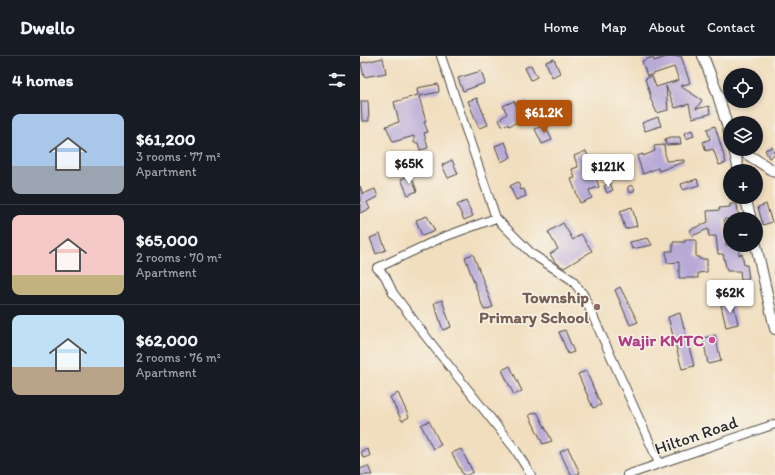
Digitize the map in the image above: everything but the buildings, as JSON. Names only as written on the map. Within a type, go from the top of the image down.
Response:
[{"type":"street","points":[[441,56],[496,218],[532,254],[572,280],[582,294],[659,463]]},
{"type":"street","points":[[703,56],[724,116]]},
{"type":"street","points":[[750,156],[775,172]]},
{"type":"street","points":[[496,218],[440,238],[377,268],[384,276],[394,293],[488,417],[515,450],[531,475]]},
{"type":"street","points":[[758,252],[775,329]]},
{"type":"street","name":"Hilton Road","points":[[627,475],[775,424]]},
{"type":"place","name":"Township Primary School","points":[[597,307]]},
{"type":"place","name":"Wajir KMTC","points":[[712,340]]}]
